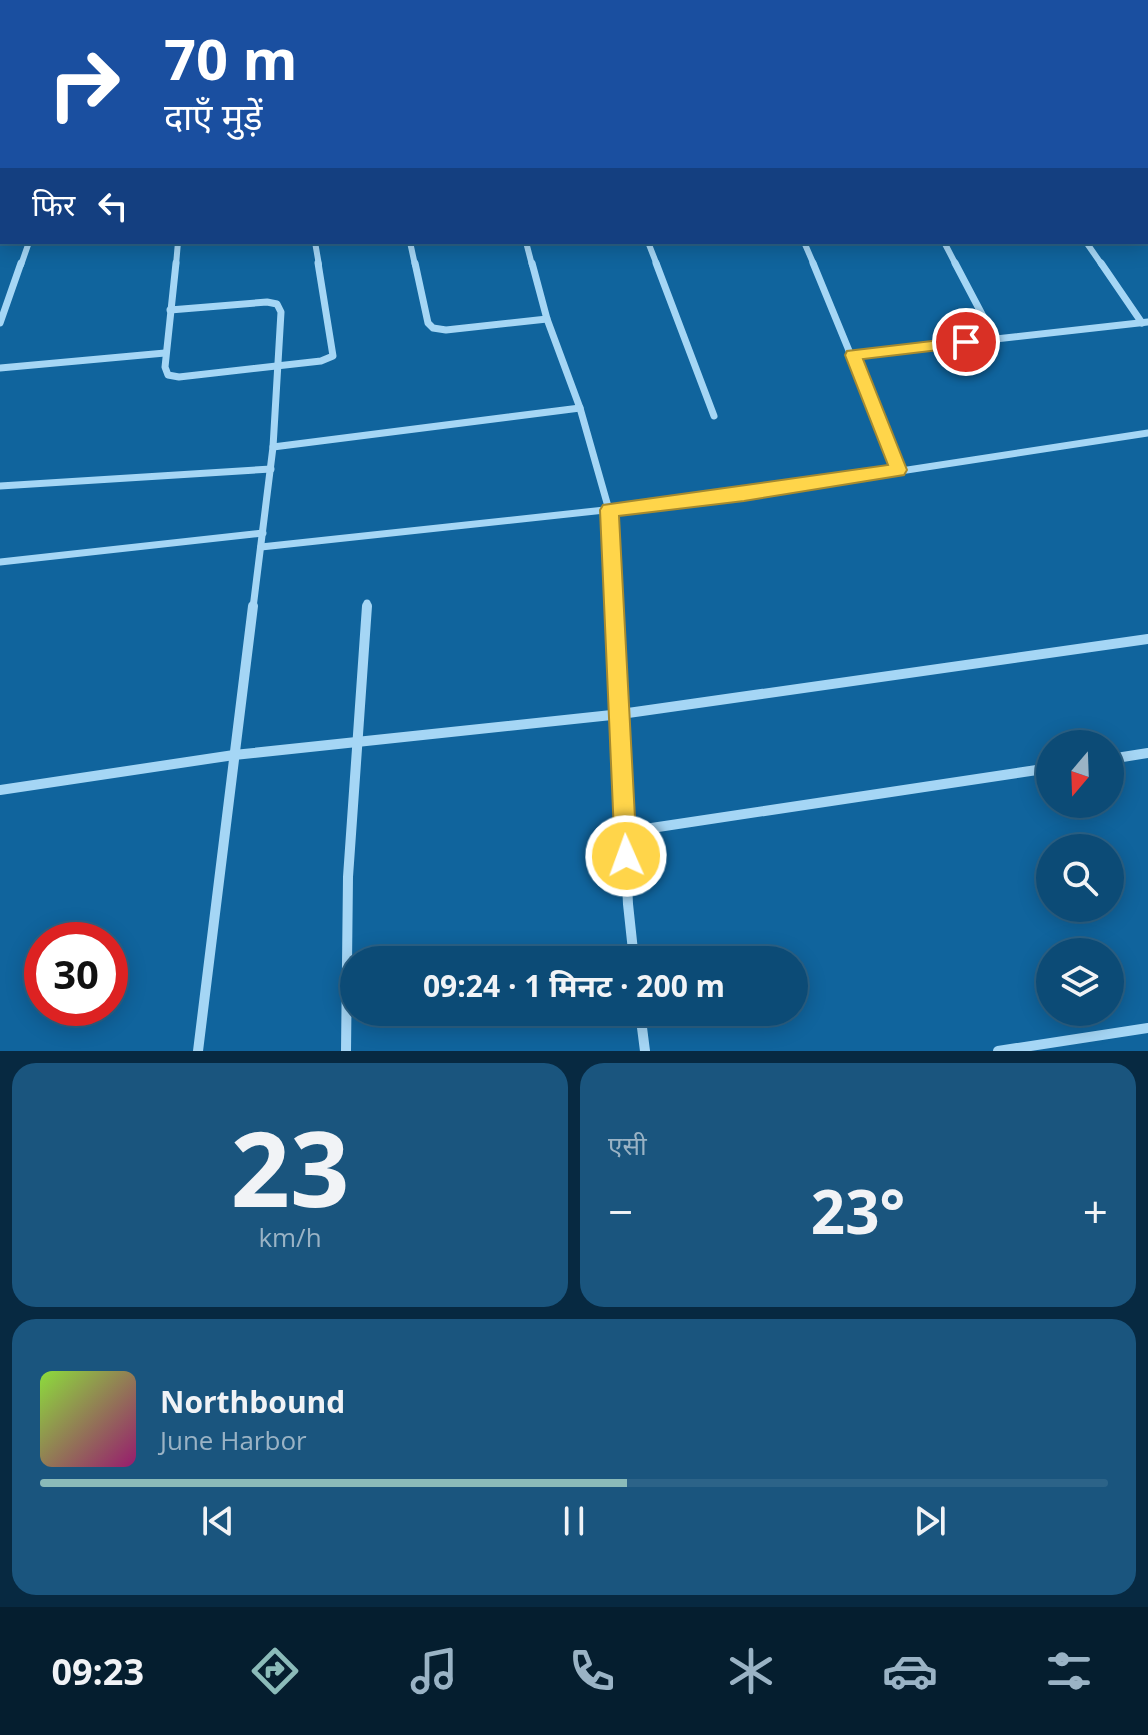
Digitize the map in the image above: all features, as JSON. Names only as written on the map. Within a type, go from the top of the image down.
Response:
[{"type":"street","points":[[0,323],[28,244]]},
{"type":"street","points":[[178,244],[165,353],[165,372],[173,376],[321,361],[333,356],[315,244]]},
{"type":"street","points":[[410,244],[428,323],[433,328],[446,330],[547,319]]},
{"type":"street","points":[[527,244],[547,319],[580,408],[609,510],[633,946]]},
{"type":"street","points":[[649,244],[714,416]]},
{"type":"street","points":[[805,244],[898,470]]},
{"type":"street","points":[[945,244],[995,339]]},
{"type":"street","points":[[853,355],[1145,322],[1087,244]]},
{"type":"street","points":[[170,310],[277,304],[281,312],[271,469],[198,1051]]},
{"type":"street","points":[[0,368],[165,353]]},
{"type":"street","points":[[273,447],[580,408]]},
{"type":"street","points":[[261,547],[744,495],[1148,433]]},
{"type":"street","points":[[0,486],[271,469]]},
{"type":"street","points":[[0,562],[263,533]]},
{"type":"street","points":[[346,1051],[348,877],[367,603]]},
{"type":"street","points":[[0,790],[234,755],[621,714],[1148,639]]},
{"type":"street","points":[[1124,757],[1148,753]]},
{"type":"street","points":[[625,832],[1036,770]]},
{"type":"street","points":[[642,1026],[645,1051]]},
{"type":"street","points":[[998,1051],[1148,1028]]},
{"type":"route","points":[[626,856],[609,510],[744,495],[898,470],[853,355],[966,342]]}]
